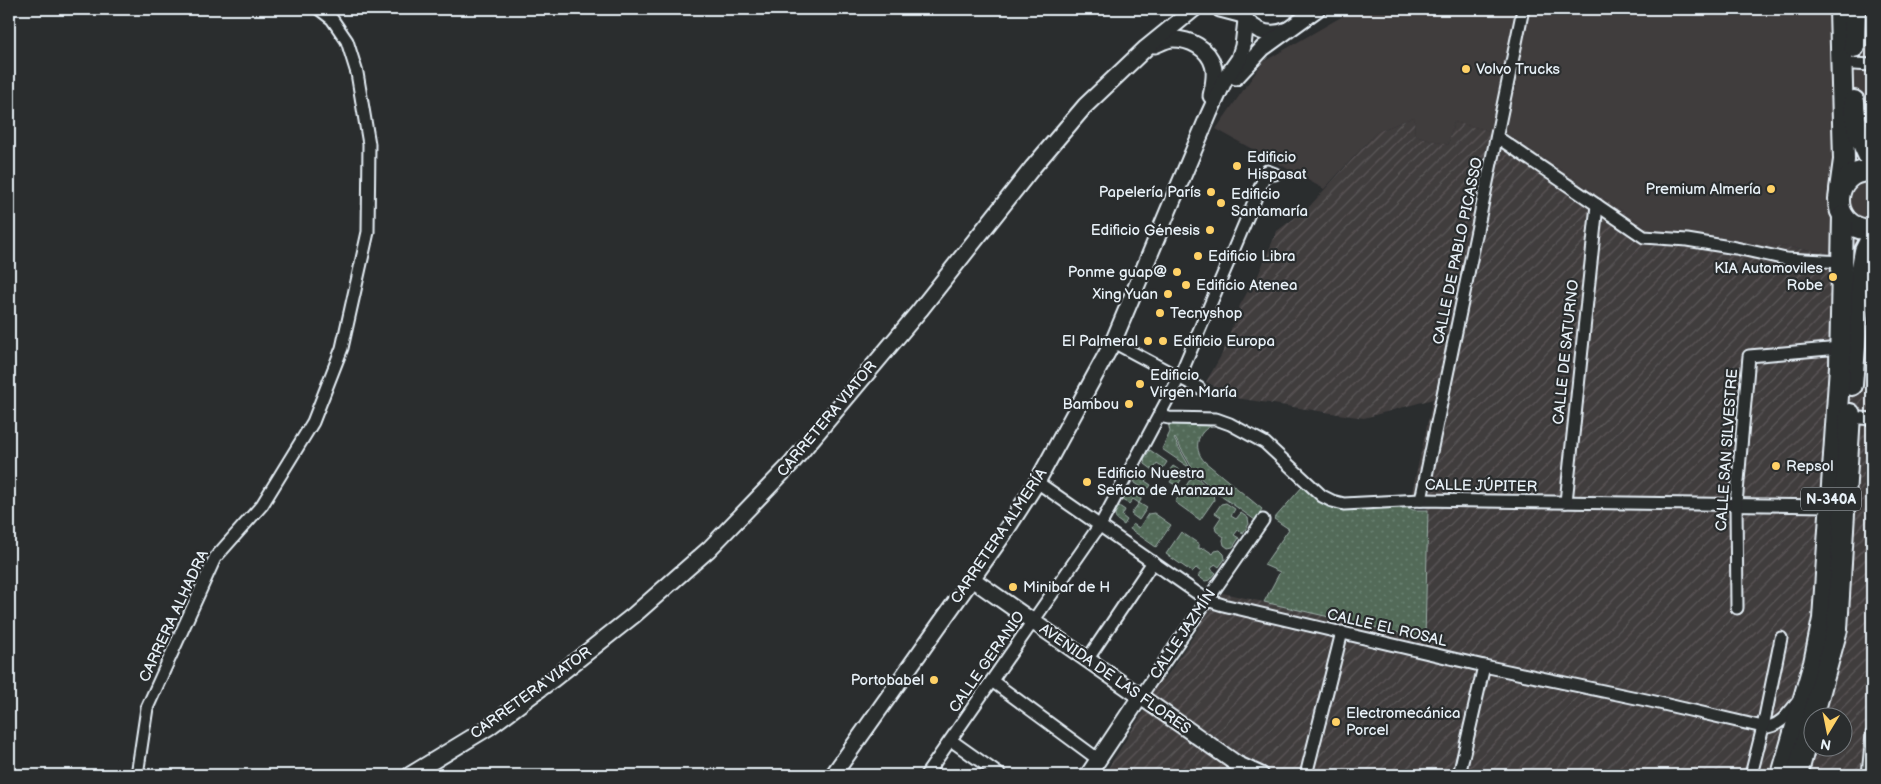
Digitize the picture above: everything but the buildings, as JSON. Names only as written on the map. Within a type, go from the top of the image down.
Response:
[{"type":"highway","name":"N-340A","points":[[1797,775],[1837,629],[1850,417],[1843,262],[1843,216],[1838,200],[1844,160],[1840,9]]},
{"type":"highway","points":[[1855,9],[1863,65],[1856,121],[1863,147],[1872,163]]},
{"type":"highway","points":[[1840,189],[1850,177],[1872,172]]},
{"type":"highway","points":[[1843,216],[1851,225],[1861,229],[1872,230]]},
{"type":"highway","name":"N-340A","points":[[1782,775],[1820,642],[1824,619],[1831,506],[1848,346],[1865,252],[1872,237]]},
{"type":"main road","name":"CARRETERA VIATOR","points":[[410,775],[489,727],[552,680],[634,615],[709,549],[791,464],[920,310],[1033,167],[1084,106],[1146,48],[1194,9]]},
{"type":"main road","points":[[1172,26],[1203,9]]},
{"type":"main road","points":[[1220,9],[1243,15],[1255,29],[1269,33],[1284,31],[1290,28]]},
{"type":"main road","points":[[1208,114],[1242,69],[1263,48],[1317,9]]},
{"type":"main road","points":[[1208,114],[1224,79],[1239,59],[1243,46],[1243,15]]},
{"type":"main road","points":[[1146,48],[1172,39],[1188,41],[1200,46],[1214,66],[1208,114]]},
{"type":"main road","name":"CARRETERA ALMERÍA","points":[[832,775],[972,579],[1038,482],[1113,342],[1208,114]]},
{"type":"main road","name":"AVENIDA DE LAS FLORES","points":[[972,579],[1237,764],[1260,775]]},
{"type":"main road","name":"CALLE JAZMÍN","points":[[1088,775],[1140,697]]},
{"type":"street","name":"CARRERA ALHADRA","points":[[137,775],[147,708],[215,558],[262,505],[313,422],[342,348],[368,232],[369,144],[357,73],[346,41],[332,19],[319,9]]},
{"type":"street","name":"CALLE DE PABLO PICASSO","points":[[1421,500],[1523,9]]},
{"type":"street","points":[[1497,137],[1644,237],[1687,240],[1786,259],[1843,262]]},
{"type":"street","name":"CALLE GERANIO","points":[[926,775],[952,741],[1099,525],[1179,378],[1267,171],[1275,174]]},
{"type":"street","name":"CALLE DE SATURNO","points":[[1566,502],[1597,205]]},
{"type":"street","points":[[1113,342],[1199,388]]},
{"type":"street","name":"CALLE SAN SILVESTRE","points":[[1737,608],[1736,504],[1749,356],[1848,346]]},
{"type":"street","name":"CALLE JÚPITER","points":[[1159,416],[1216,419],[1230,424],[1265,443],[1322,496],[1332,502],[1344,504],[1421,500],[1831,506]]},
{"type":"street","points":[[1850,417],[1872,419]]},
{"type":"street","name":"CALLE EL ROSAL","points":[[1038,482],[1206,600],[1484,666],[1763,727]]},
{"type":"street","name":"CALLE JAZMÍN","points":[[1140,697],[1263,520]]},
{"type":"street","points":[[1087,660],[1153,562]]},
{"type":"street","points":[[1306,775],[1342,632]]},
{"type":"street","points":[[1750,775],[1763,727],[1781,638]]},
{"type":"street","points":[[1459,775],[1484,666]]},
{"type":"street","points":[[992,680],[1099,760]]},
{"type":"street","points":[[1763,727],[1771,727],[1779,722],[1805,695]]},
{"type":"street","points":[[1868,775],[1872,734]]},
{"type":"street","points":[[952,741],[1000,775]]},
{"type":"shaded area","points":[[1355,9],[1867,9],[1864,55],[1872,56],[1872,241],[1834,253],[1649,229],[1510,136],[1454,122],[1448,145],[1415,135],[1414,117],[1377,132],[1324,189],[1216,129],[1263,62]]},
{"type":"shaded area","points":[[1867,9],[1872,9],[1872,56],[1863,55]]},
{"type":"shaded area","points":[[1414,117],[1415,135],[1448,145],[1454,122],[1510,136],[1649,229],[1833,253],[1836,235],[1872,241],[1872,775],[1111,775],[1105,773],[1152,698],[1149,694],[1160,677],[1164,680],[1200,626],[1197,623],[1216,598],[1223,593],[1425,638],[1428,510],[1412,492],[1433,399],[1364,418],[1210,394],[1214,386],[1206,382],[1222,354],[1240,305],[1248,291],[1251,292],[1277,231],[1308,208],[1377,132]]},
{"type":"green space","points":[[1168,422],[1217,424],[1210,426],[1201,434],[1198,451],[1205,462],[1262,509],[1255,520],[1218,494],[1195,473],[1175,438],[1190,468],[1162,449],[1170,432]]},
{"type":"green space","points":[[1150,450],[1167,462],[1163,468],[1157,464],[1153,470],[1145,464],[1144,459]]},
{"type":"green space","points":[[1173,466],[1182,472],[1183,477],[1177,486],[1170,482],[1174,476],[1168,472]]},
{"type":"green space","points":[[1138,471],[1142,471],[1149,476],[1145,481],[1151,485],[1149,488],[1144,489],[1135,483],[1134,478]]},
{"type":"green space","points":[[1194,474],[1213,494],[1214,500],[1200,520],[1175,502]]},
{"type":"green space","points":[[1303,486],[1322,499],[1405,506],[1413,510],[1428,510],[1425,639],[1264,602],[1280,572],[1264,565],[1289,529],[1274,519]]},
{"type":"green space","points":[[1132,489],[1140,495],[1141,500],[1139,503],[1133,499],[1129,504],[1122,500],[1128,490]]},
{"type":"green space","points":[[1139,503],[1147,508],[1139,520],[1131,514]]},
{"type":"green space","points":[[1226,503],[1235,509],[1231,516],[1236,519],[1241,513],[1248,518],[1249,524],[1243,533],[1238,530],[1234,535],[1239,538],[1233,547],[1228,548],[1224,545],[1224,537],[1216,531],[1215,526],[1221,517],[1215,513],[1221,504]]},
{"type":"green space","points":[[1119,506],[1125,510],[1122,516],[1127,520],[1124,525],[1116,519],[1115,514]]},
{"type":"green space","points":[[1154,513],[1171,525],[1156,547],[1130,529],[1133,524],[1139,528],[1148,514]]},
{"type":"green space","points":[[1181,532],[1199,544],[1199,549],[1204,548],[1213,554],[1215,551],[1220,550],[1224,554],[1225,559],[1219,567],[1215,564],[1211,569],[1216,573],[1210,580],[1205,581],[1198,576],[1201,572],[1196,568],[1192,572],[1166,554]]},
{"type":"place","name":"Volvo Trucks","points":[[1466,69]]},
{"type":"place","name":"Edificio Hispasat","points":[[1237,166]]},
{"type":"place","name":"Premium Almería","points":[[1771,189]]},
{"type":"place","name":"Papelería París","points":[[1211,192]]},
{"type":"place","name":"Edificio Santamaría","points":[[1221,203]]},
{"type":"place","name":"Edificio Génesis","points":[[1210,230]]},
{"type":"place","name":"Edificio Libra","points":[[1198,256]]},
{"type":"place","name":"Ponme guap@","points":[[1177,272]]},
{"type":"place","name":"KIA Automoviles Robe","points":[[1833,277]]},
{"type":"place","name":"Edificio Atenea","points":[[1186,285]]},
{"type":"place","name":"Xing Yuan","points":[[1168,294]]},
{"type":"place","name":"Tecnyshop","points":[[1160,313]]},
{"type":"place","name":"El Palmeral","points":[[1148,341]]},
{"type":"place","name":"Edificio Europa","points":[[1163,341]]},
{"type":"place","name":"Edificio Virgen María","points":[[1140,384]]},
{"type":"place","name":"Bambou","points":[[1129,404]]},
{"type":"place","name":"Repsol","points":[[1776,466]]},
{"type":"place","name":"Edificio Nuestra Señora de Aranzazu","points":[[1087,482]]},
{"type":"place","name":"Minibar de H","points":[[1013,587]]},
{"type":"place","name":"Portobabel","points":[[934,680]]},
{"type":"place","name":"Electromecánica Porcel","points":[[1336,722]]}]
